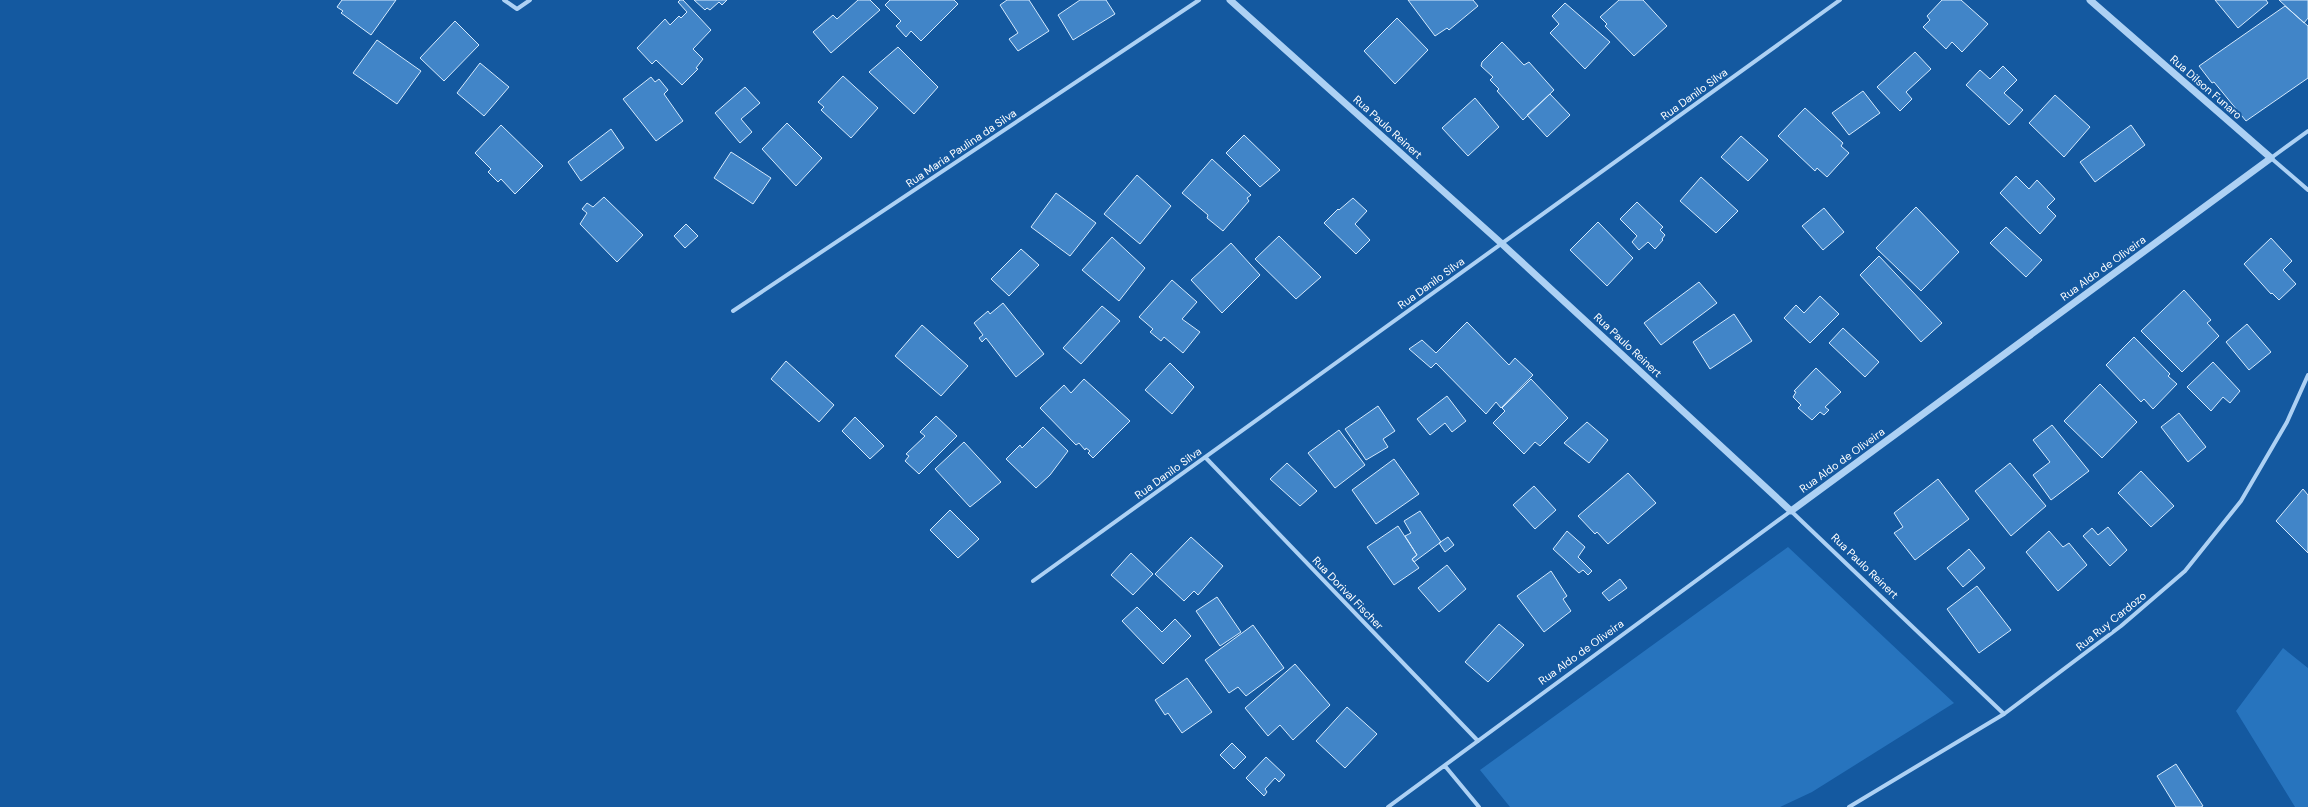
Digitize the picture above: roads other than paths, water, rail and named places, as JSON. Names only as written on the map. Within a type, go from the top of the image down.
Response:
[{"type":"street","points":[[504,0],[517,9],[530,0]]},
{"type":"street","name":"Rua Maria Paulina da Silva","points":[[733,311],[1199,0]]},
{"type":"street","name":"Rua Paulo Reinert","points":[[1230,0],[1501,243],[1791,511],[2004,714]]},
{"type":"street","name":"Rua Danilo Silva","points":[[1033,581],[1840,0]]},
{"type":"street","name":"Rua Dilson Funaro","points":[[2090,0],[2308,190]]},
{"type":"street","name":"Rua Aldo de Oliveira","points":[[1388,807],[2308,131]]},
{"type":"street","name":"Rua Ruy Cardozo","points":[[1849,807],[2004,714],[2121,626],[2185,571],[2241,501],[2287,422],[2308,374]]},
{"type":"street","name":"Rua Dorival Fischer","points":[[1205,457],[1478,741]]},
{"type":"street","points":[[1445,766],[1479,807]]}]
